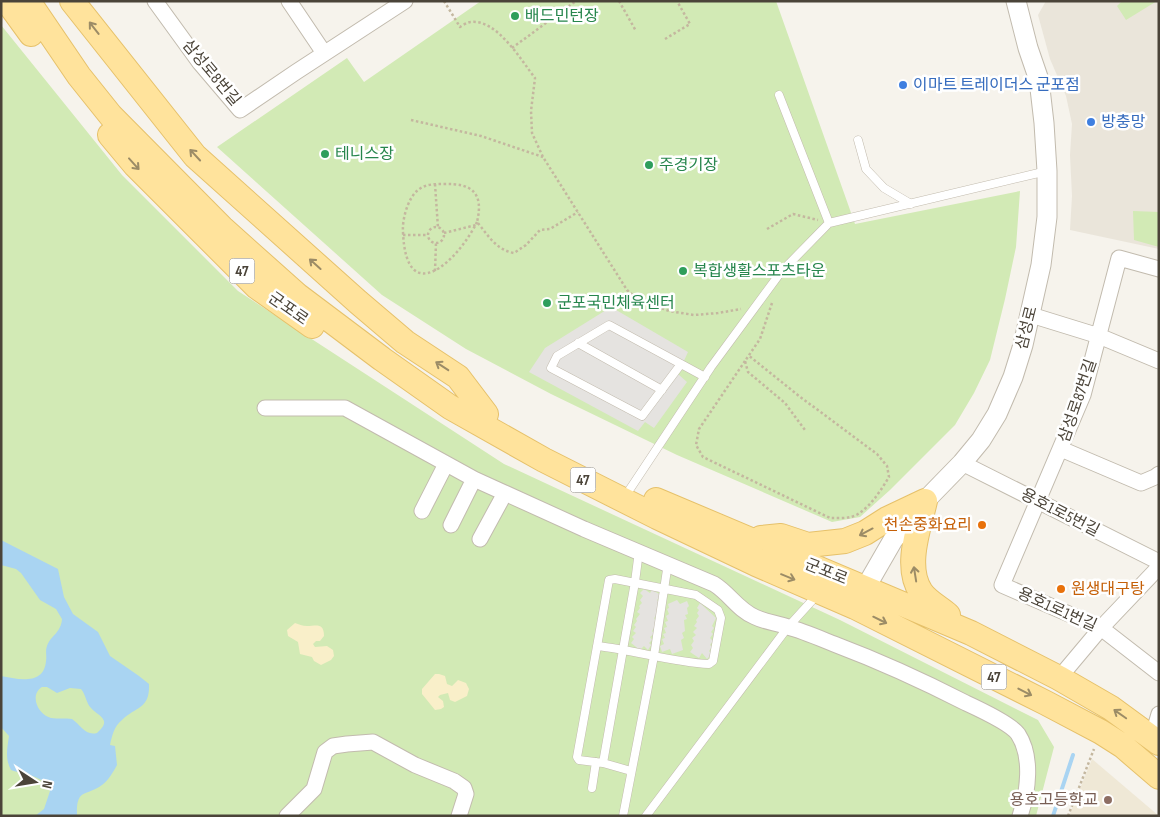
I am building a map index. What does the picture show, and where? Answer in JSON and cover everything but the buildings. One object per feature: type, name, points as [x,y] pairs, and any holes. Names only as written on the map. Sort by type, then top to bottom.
[{"type":"main road","name":"군포로","points":[[7,1],[69,88],[135,165],[257,287],[376,371],[440,410],[513,452],[544,460]]},
{"type":"main road","name":"군포로","points":[[28,1],[79,76],[111,116],[148,154],[222,228],[298,295],[382,359],[450,407],[544,460],[756,564],[799,582],[826,583]]},
{"type":"main road","name":"군포로","points":[[44,1],[123,106],[185,173],[312,293],[388,351],[486,414],[562,455],[630,489],[740,536],[826,583],[860,597],[971,633],[1059,678],[1110,708],[1155,740]]},
{"type":"main road","name":"군포로","points":[[72,1],[195,156],[405,342],[458,377],[486,414]]},
{"type":"main road","points":[[658,517],[672,515],[725,537],[781,536],[808,545],[845,542],[925,501]]},
{"type":"main road","points":[[925,501],[914,555],[917,584],[922,594],[971,633]]},
{"type":"main road","name":"군포로","points":[[860,597],[1101,732],[1122,746],[1159,777]]},
{"type":"street","name":"삼성로8번길","points":[[155,1],[200,63],[240,110],[324,53]]},
{"type":"street","points":[[289,1],[324,53],[405,1]]},
{"type":"street","name":"삼성로","points":[[860,597],[893,540],[925,501],[962,463],[981,440],[997,414],[1013,377],[1031,315],[1041,265],[1047,217],[1044,123],[1039,80],[1028,48],[1016,1]]},
{"type":"street","name":"삼성로87번길","points":[[1159,269],[1119,258],[1083,395],[1061,449],[1141,484],[1159,474]]},
{"type":"street","name":"삼성로87번길","points":[[1031,315],[1099,336],[1159,362]]},
{"type":"street","points":[[265,408],[345,408],[474,479],[584,529],[668,563],[720,588],[744,612],[841,646],[987,712],[1017,733],[1023,744],[1027,778],[1025,799],[1020,816]]},
{"type":"street","points":[[1036,502],[1061,449]]},
{"type":"street","name":"용호1로5번길","points":[[962,463],[1036,502],[1159,562]]},
{"type":"street","points":[[422,511],[446,464]]},
{"type":"street","points":[[451,525],[474,479]]},
{"type":"street","points":[[480,539],[505,493]]},
{"type":"street","name":"용호1로1번길","points":[[1036,502],[1002,585],[1101,628],[1159,673]]},
{"type":"street","points":[[1059,678],[1101,628],[1159,567]]},
{"type":"street","points":[[1155,740],[1159,714]]},
{"type":"street","points":[[286,816],[314,789],[326,752],[333,746],[362,742],[373,742],[403,760],[464,788],[466,794],[459,816]]},
{"type":"lane","points":[[779,95],[829,223]]},
{"type":"lane","points":[[858,140],[866,170],[884,188],[911,204]]},
{"type":"lane","points":[[630,489],[705,377],[781,272],[829,223],[1046,171]]},
{"type":"lane","points":[[681,364],[642,416],[551,368],[557,356],[608,325],[681,364],[705,377]]},
{"type":"lane","points":[[578,343],[662,390]]},
{"type":"lane","points":[[592,788],[600,763],[624,649],[639,551]]},
{"type":"lane","points":[[623,816],[654,656],[668,563]]},
{"type":"lane","points":[[598,646],[709,664],[713,661],[721,618],[718,610],[696,595],[635,582],[609,580],[576,757],[579,760],[631,771]]},
{"type":"lane","points":[[646,816],[788,627],[826,583]]},
{"type":"path","points":[[444,1],[460,27],[470,22],[488,24],[497,31],[535,78],[531,111],[532,134],[543,158],[627,290],[637,299],[669,311],[694,315],[740,310],[746,304]]},
{"type":"path","points":[[512,48],[576,1]]},
{"type":"path","points":[[619,1],[636,31]]},
{"type":"path","points":[[665,39],[690,24],[677,1]]},
{"type":"path","points":[[411,120],[481,136],[543,158]]},
{"type":"path","points":[[436,184],[438,228],[443,233]]},
{"type":"path","points":[[436,184],[457,184],[473,190],[479,204],[477,223],[460,250],[435,271],[422,274],[412,268],[405,256],[403,235],[406,211],[412,196],[423,187],[436,184]]},
{"type":"path","points":[[477,223],[498,247],[505,252],[514,253],[526,246],[540,230],[550,230],[578,212]]},
{"type":"path","points":[[767,229],[793,214],[829,223]]},
{"type":"path","points":[[443,233],[477,223]]},
{"type":"path","points":[[428,235],[431,229],[438,228]]},
{"type":"path","points":[[436,243],[442,240],[443,233]]},
{"type":"path","points":[[403,235],[428,235]]},
{"type":"path","points":[[428,235],[431,241],[436,243]]},
{"type":"path","points":[[435,271],[436,243]]},
{"type":"path","points":[[748,355],[877,454],[887,466],[889,477],[877,496],[858,514],[846,518],[830,518],[703,458],[696,445],[699,429],[748,355],[760,339],[773,300]]},
{"type":"path","points":[[745,360],[748,372],[784,403],[806,430]]},
{"type":"path","points":[[1068,816],[1101,732]]},
{"type":"shaded area","points":[[1046,1],[1159,1],[1159,249],[1070,230],[1072,124],[1066,96],[1050,59],[1038,15]]},
{"type":"shaded area","points":[[611,307],[688,352],[678,374],[687,382],[654,428],[645,422],[638,431],[529,372],[545,348]]},
{"type":"shaded area","points":[[644,589],[650,593],[652,590],[661,595],[657,600],[660,603],[657,606],[659,609],[656,612],[658,614],[654,618],[656,622],[652,631],[654,634],[650,637],[652,640],[649,643],[651,645],[648,650],[644,646],[640,650],[631,643],[634,639],[632,637],[636,633],[633,631],[636,627],[634,625],[640,614],[637,612],[642,603],[640,600],[643,596],[640,593]]},
{"type":"shaded area","points":[[677,600],[680,604],[687,601],[689,606],[687,608],[688,614],[685,615],[687,619],[684,620],[685,631],[682,633],[684,638],[681,640],[683,650],[672,654],[670,649],[662,652],[660,646],[664,644],[662,639],[665,638],[663,634],[666,633],[664,628],[667,627],[665,622],[668,621],[666,616],[669,614],[668,604]]},
{"type":"shaded area","points":[[700,603],[716,618],[712,626],[714,628],[711,632],[713,634],[710,638],[713,641],[709,651],[711,654],[707,659],[702,653],[699,658],[690,652],[694,641],[692,638],[696,635],[693,632],[697,628],[694,626],[699,616],[697,608]]},
{"type":"shaded area","name":"용호고등학교","points":[[1092,759],[1159,816],[1069,816]]},
{"type":"green space","name":"복합생활스포츠타운","points":[[481,1],[776,1],[855,224],[1020,191],[1016,247],[1005,299],[990,360],[974,393],[955,425],[860,517],[832,522],[677,455],[551,394],[466,349],[382,295],[217,147],[347,58],[364,82]]},
{"type":"green space","points":[[1122,1],[1157,1],[1126,20],[1117,6]]},
{"type":"green space","points":[[1,25],[122,175],[238,291],[504,464],[840,620],[1038,720],[1054,747],[1036,816],[1,816]]},
{"type":"green space","points":[[1133,211],[1159,212],[1159,247],[1134,240]]},
{"type":"sand","points":[[295,623],[305,626],[316,625],[323,629],[324,636],[320,641],[316,641],[313,644],[315,647],[327,646],[333,650],[334,656],[331,660],[321,665],[314,661],[312,657],[300,654],[298,642],[288,636],[287,630]]},
{"type":"sand","points":[[435,674],[445,676],[447,684],[452,686],[458,680],[466,683],[469,689],[467,696],[455,702],[450,700],[448,693],[440,695],[438,697],[443,701],[444,707],[435,710],[422,694],[422,689]]},
{"type":"water","points":[[1,540],[58,569],[64,597],[73,614],[98,632],[110,656],[149,684],[149,692],[145,703],[119,722],[114,731],[110,745],[115,746],[117,765],[111,776],[96,789],[80,797],[77,816],[35,816],[44,809],[50,791],[39,779],[11,770],[8,762],[9,736],[1,727],[1,676],[29,679],[35,678],[40,674],[44,669],[47,646],[60,628],[62,619],[56,609],[40,600],[21,573],[16,569],[1,565]],"holes":[[[42,687],[47,687],[57,693],[70,688],[81,689],[89,706],[103,718],[104,724],[102,728],[93,734],[83,729],[72,719],[46,716],[39,709],[36,695]]]},
{"type":"waterway","points":[[1053,816],[1073,755]]},
{"type":"place","name":"배드민턴장","points":[[515,16]]},
{"type":"place","name":"이마트 트레이더스 군포점","points":[[903,85]]},
{"type":"place","name":"방충망","points":[[1091,122]]},
{"type":"place","name":"테니스장","points":[[325,154]]},
{"type":"place","name":"주경기장","points":[[649,165]]},
{"type":"place","name":"복합생활스포츠타운","points":[[683,271]]},
{"type":"place","name":"군포국민체육센터","points":[[547,303]]},
{"type":"place","name":"천손중화요리","points":[[982,525]]},
{"type":"place","name":"원생대구탕","points":[[1061,589]]},
{"type":"place","name":"용호고등학교","points":[[1108,800]]}]
